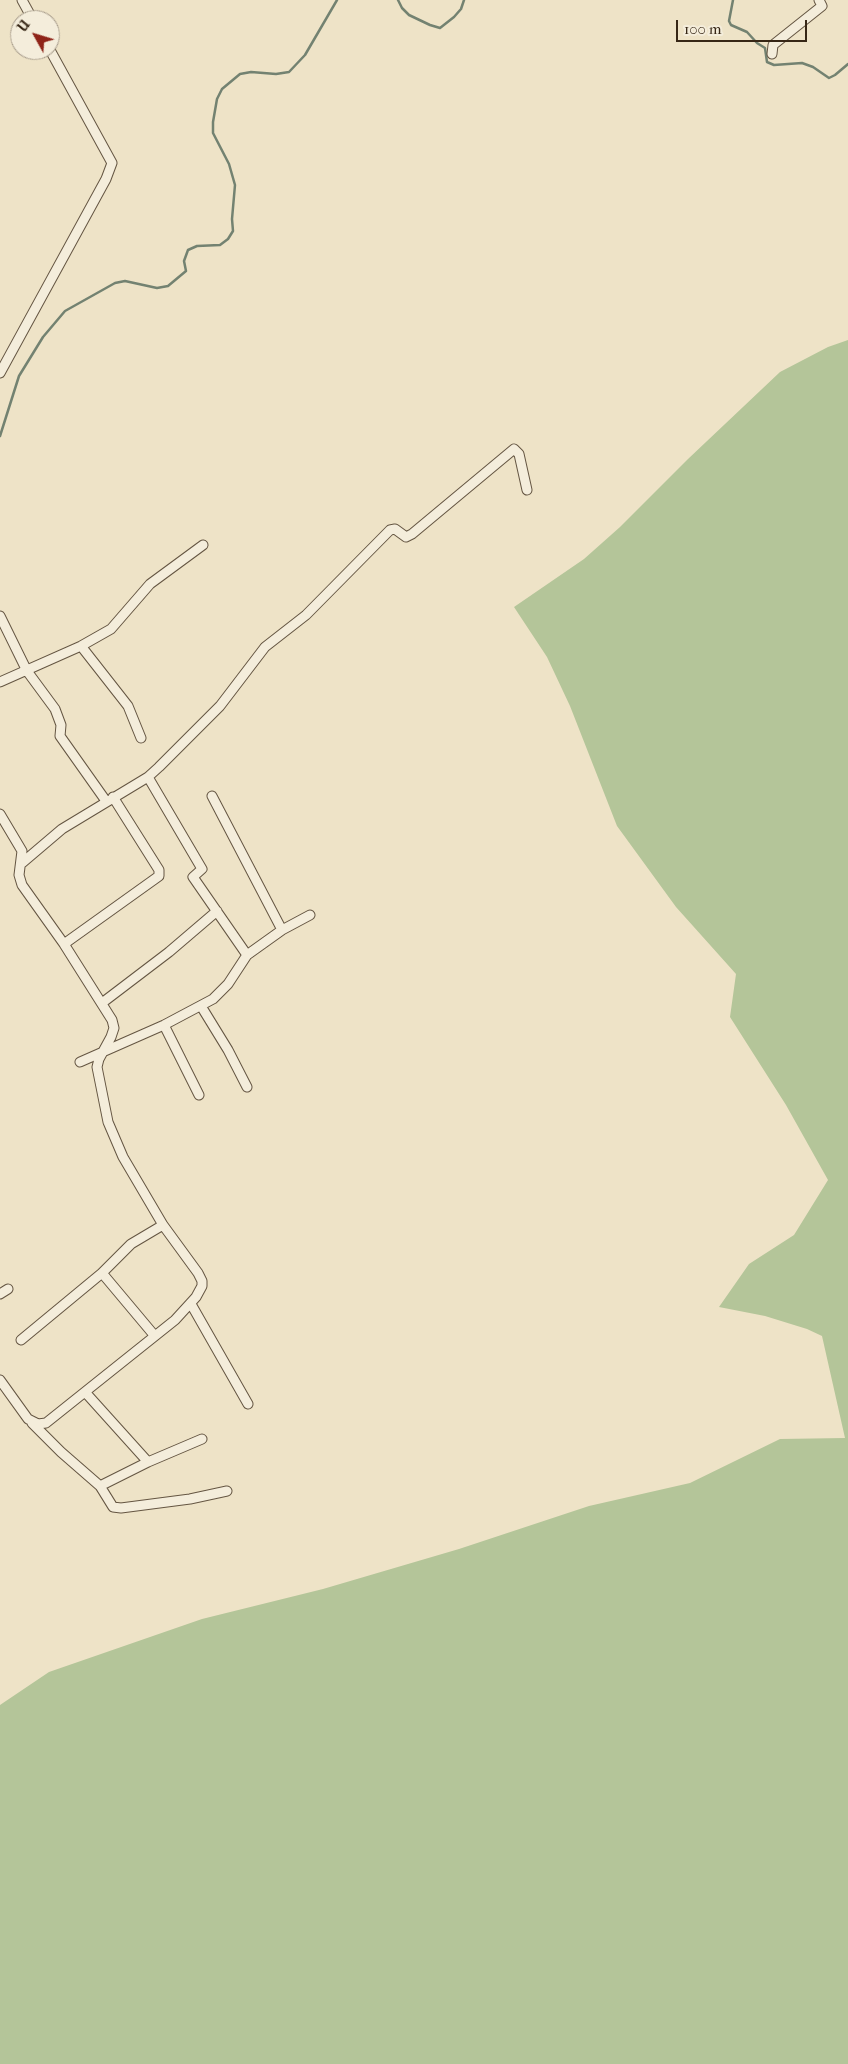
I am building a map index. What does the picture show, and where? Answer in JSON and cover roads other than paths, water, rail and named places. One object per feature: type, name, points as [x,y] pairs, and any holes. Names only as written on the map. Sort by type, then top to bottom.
[{"type":"street","points":[[772,54],[772,45],[822,6],[819,0]]},
{"type":"street","points":[[0,373],[106,179],[112,163],[55,60]]},
{"type":"street","points":[[22,863],[62,829],[148,777],[220,706],[265,647],[306,615],[390,530],[395,529],[406,537],[412,534],[514,449],[519,454],[527,490]]},
{"type":"street","points":[[0,682],[81,646],[111,629],[150,584],[203,544]]},
{"type":"street","points":[[0,616],[27,671],[55,709],[61,725],[60,736],[110,799],[159,870],[157,882],[64,944]]},
{"type":"street","points":[[81,646],[128,706],[142,738]]},
{"type":"street","points":[[148,777],[202,869],[194,877],[247,955]]},
{"type":"street","points":[[212,796],[282,930]]},
{"type":"street","points":[[0,814],[22,851],[19,875],[22,885],[64,944],[112,1020],[114,1028],[99,1059],[98,1067],[108,1122],[123,1157],[163,1224],[202,1281],[200,1291],[191,1304],[175,1320],[46,1423],[38,1424],[28,1419]]},
{"type":"street","points":[[102,1003],[169,952],[217,911]]},
{"type":"street","points":[[80,1062],[202,1006],[222,991],[247,955],[282,930],[310,915]]},
{"type":"street","points":[[202,1006],[247,1087]]},
{"type":"street","points":[[164,1025],[199,1095]]},
{"type":"street","points":[[21,1340],[102,1273],[132,1244],[163,1224]]},
{"type":"street","points":[[102,1273],[154,1335]]},
{"type":"street","points":[[191,1304],[248,1404]]},
{"type":"street","points":[[0,1380],[28,1419],[60,1452],[100,1486],[113,1507],[121,1508],[190,1499],[227,1491]]},
{"type":"street","points":[[85,1392],[148,1462]]},
{"type":"street","points":[[100,1486],[148,1462],[202,1439]]},
{"type":"waterway","points":[[0,436],[19,376],[43,337],[65,311],[115,283],[125,281],[157,288],[168,286],[186,271],[184,261],[188,250],[197,246],[220,245],[228,239],[233,231],[232,219],[235,185],[229,164],[213,133],[217,99],[222,89],[240,74],[251,72],[276,74],[289,72],[305,55],[337,0]]},
{"type":"waterway","points":[[398,0],[402,8],[409,15],[440,28],[461,9],[464,0]]},
{"type":"waterway","points":[[733,0],[729,21],[731,25],[747,32],[757,43],[765,48],[767,62],[774,65],[802,63],[813,67],[829,78],[848,64]]}]
